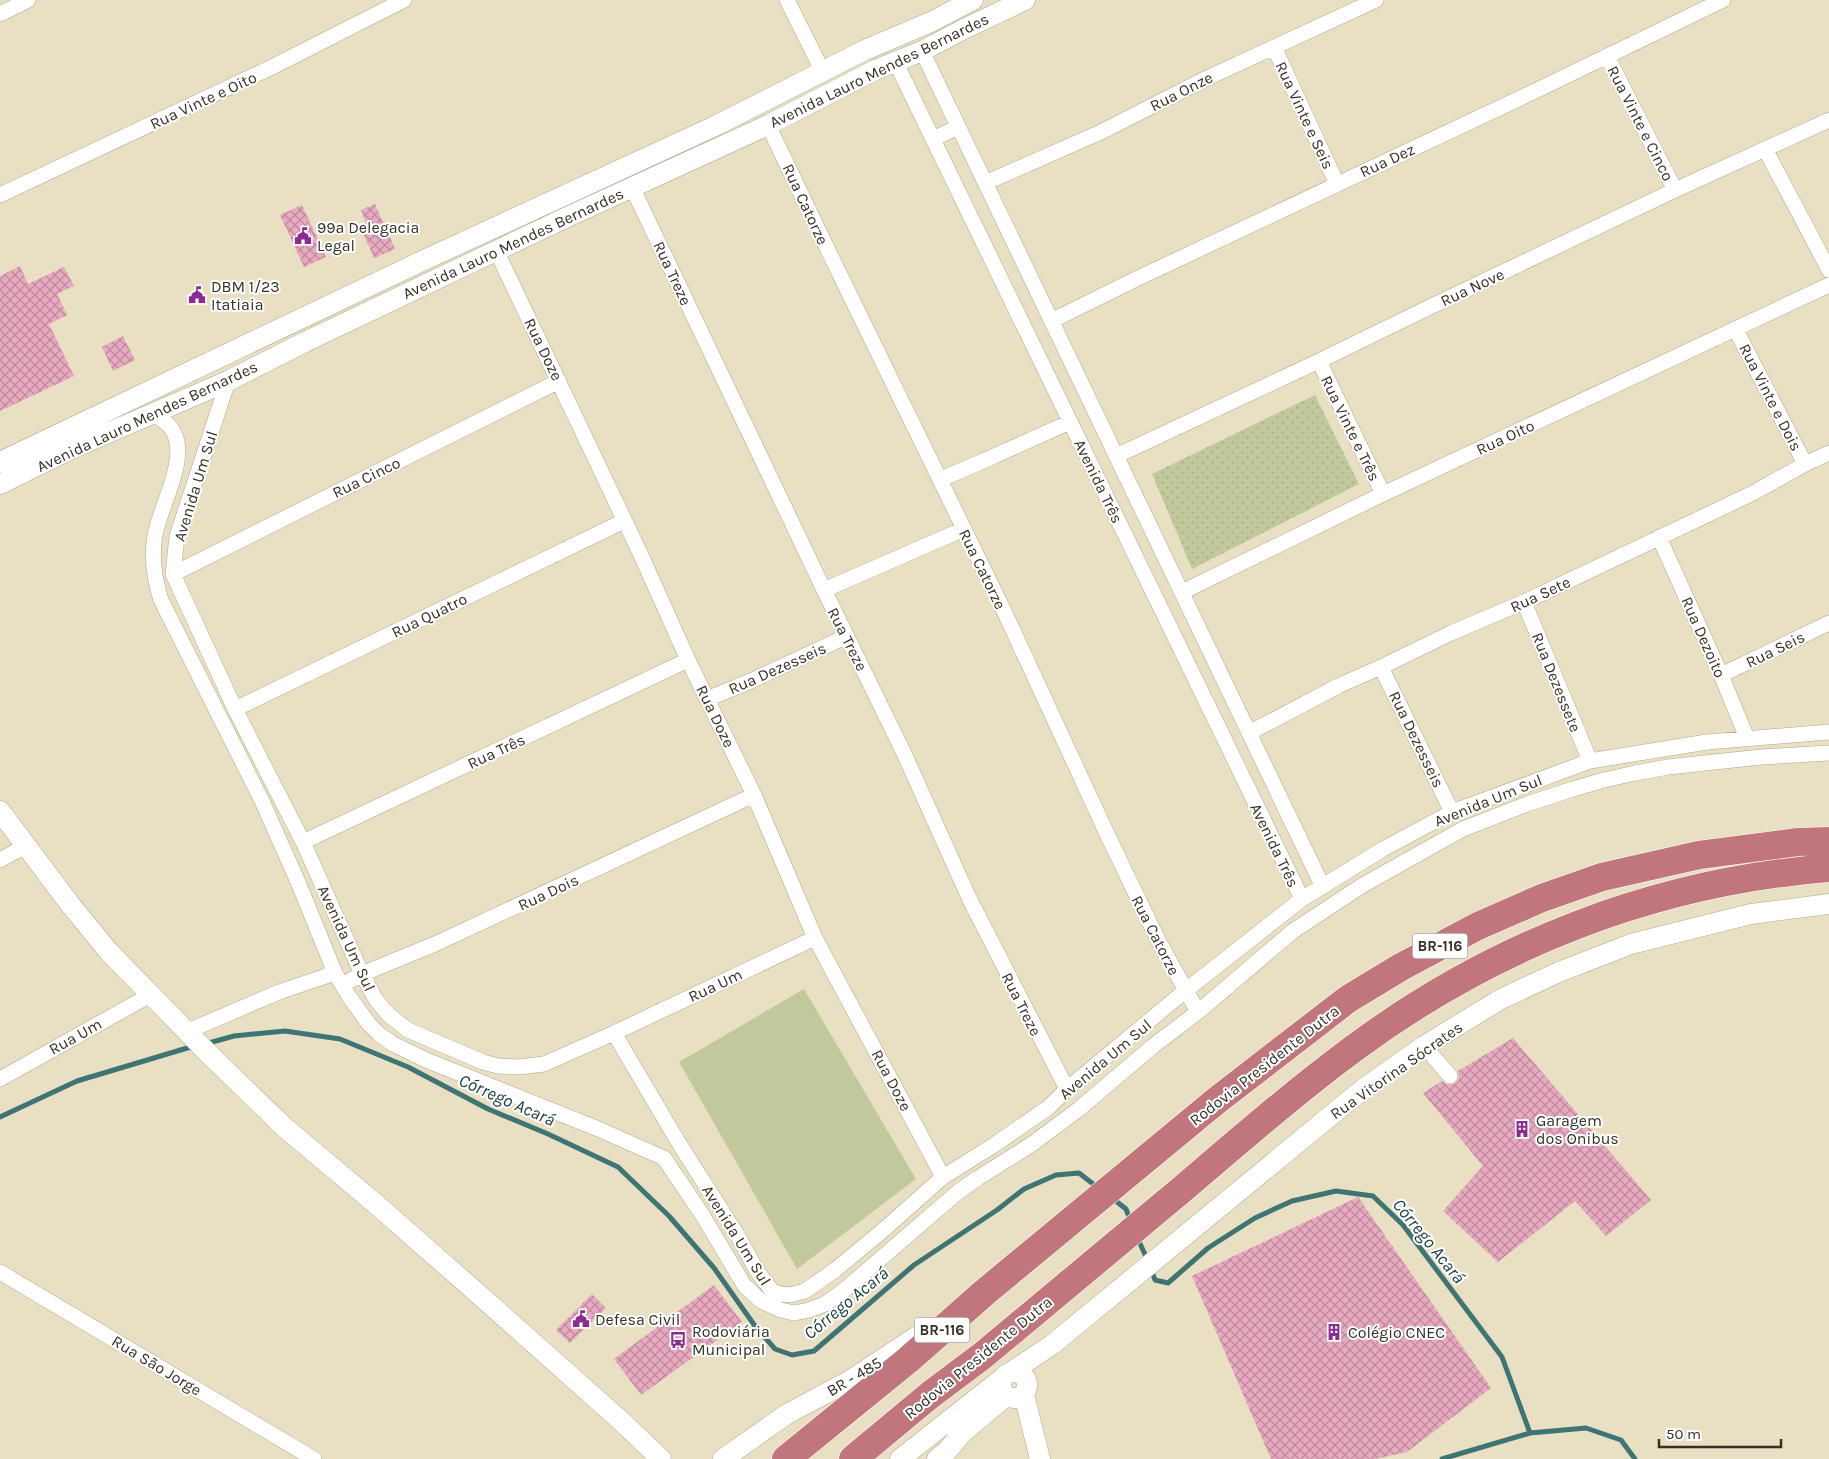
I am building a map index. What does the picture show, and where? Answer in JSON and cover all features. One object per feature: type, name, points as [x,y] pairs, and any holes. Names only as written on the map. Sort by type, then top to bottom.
[{"type":"highway","name":"Rodovia Presidente Dutra","points":[[786,1459],[908,1360],[985,1292],[1216,1101],[1348,999],[1401,967],[1478,926],[1542,898],[1602,877],[1699,855],[1798,842],[1829,841]]},
{"type":"highway","name":"Rodovia Presidente Dutra","points":[[854,1459],[930,1395],[982,1356],[1287,1100],[1353,1049],[1430,998],[1501,957],[1569,927],[1645,901],[1759,877],[1829,868]]},
{"type":"street","points":[[0,14],[28,0]]},
{"type":"street","name":"Rua Vinte e Oito","points":[[0,195],[270,68],[404,0]]},
{"type":"street","points":[[787,0],[823,72]]},
{"type":"street","name":"Avenida Lauro Mendes Bernardes","points":[[0,484],[114,430],[228,381],[496,250],[768,125],[875,70],[922,51],[1025,0]]},
{"type":"street","name":"Rua Onze","points":[[985,183],[1101,132],[1274,46],[1376,0]]},
{"type":"street","name":"Rua Dez","points":[[1051,321],[1723,0]]},
{"type":"street","name":"Avenida Lauro Mendes Bernardes","points":[[0,462],[555,198],[681,141],[865,50],[933,21],[966,2]]},
{"type":"street","points":[[912,30],[922,51]]},
{"type":"street","name":"Rua Vinte e Seis","points":[[1274,46],[1336,184]]},
{"type":"street","points":[[865,50],[875,70]]},
{"type":"street","name":"Avenida Três","points":[[922,51],[1322,885]]},
{"type":"street","name":"Rua Vinte e Cinco","points":[[1606,56],[1676,190]]},
{"type":"street","name":"Avenida Três","points":[[896,62],[1302,899]]},
{"type":"street","name":"Rua Nove","points":[[1116,456],[1319,362],[1676,190],[1829,120]]},
{"type":"street","name":"Rua Catorze","points":[[768,125],[941,479],[1108,836],[1185,991],[1198,1012]]},
{"type":"street","points":[[933,139],[958,127]]},
{"type":"street","points":[[681,141],[691,160]]},
{"type":"street","points":[[1765,150],[1829,270]]},
{"type":"street","name":"Rua Treze","points":[[632,186],[824,590],[902,749],[970,900],[1067,1089]]},
{"type":"street","points":[[555,198],[565,218]]},
{"type":"street","points":[[989,255],[1013,242]]},
{"type":"street","name":"Rua Doze","points":[[496,250],[560,381],[688,660],[754,795],[815,938],[943,1177]]},
{"type":"street","name":"Rua Oito","points":[[1182,592],[1383,494],[1829,285]]},
{"type":"street","points":[[296,321],[305,342]]},
{"type":"street","name":"Rua Vinte e Dois","points":[[1736,330],[1805,464]]},
{"type":"street","points":[[216,360],[228,381]]},
{"type":"street","name":"Rua Vinte e Três","points":[[1319,362],[1383,494]]},
{"type":"street","points":[[1050,380],[1074,368]]},
{"type":"street","name":"Avenida Um Sul","points":[[228,381],[178,536],[173,574],[235,709],[303,842],[362,974],[376,1000],[389,1016],[408,1030],[498,1066],[520,1067],[544,1064],[614,1033],[680,1146],[761,1276],[772,1291],[780,1294],[790,1295],[804,1291],[834,1270],[881,1232],[943,1177],[1049,1107],[1067,1089],[1185,991],[1302,899],[1383,849],[1452,812],[1590,761],[1707,742],[1829,732]]},
{"type":"street","name":"Rua Cinco","points":[[173,574],[560,381]]},
{"type":"street","points":[[105,411],[114,430]]},
{"type":"street","name":"Avenida Um Sul","points":[[151,414],[170,425],[176,434],[178,443],[173,475],[156,532],[153,560],[156,585],[161,600],[233,741],[298,882],[317,933],[338,979],[359,1013],[380,1035],[426,1060],[596,1128],[664,1158],[751,1293],[760,1301],[781,1310],[794,1312],[809,1310],[825,1304],[842,1292],[958,1192],[1032,1144],[1079,1109],[1153,1046],[1198,1012],[1293,931],[1330,906],[1463,829],[1527,804],[1604,780],[1668,767],[1761,757],[1829,753]]},
{"type":"street","points":[[941,479],[1070,422]]},
{"type":"street","name":"Rua Sete","points":[[1249,733],[1338,686],[1451,633],[1524,602],[1753,493],[1829,453]]},
{"type":"street","name":"Rua Quatro","points":[[235,709],[624,521]]},
{"type":"street","points":[[824,590],[964,529]]},
{"type":"street","points":[[156,532],[178,536]]},
{"type":"street","name":"Rua Dezoito","points":[[1659,537],[1747,738]]},
{"type":"street","points":[[1134,555],[1156,540]]},
{"type":"street","name":"Rua Dezessete","points":[[1524,602],[1590,761]]},
{"type":"street","name":"Rua Seis","points":[[1721,675],[1829,623]]},
{"type":"street","name":"Rua Dezesseis","points":[[707,699],[753,680],[847,636]]},
{"type":"street","points":[[190,658],[207,648]]},
{"type":"street","points":[[1187,663],[1210,652]]},
{"type":"street","name":"Rua Três","points":[[303,842],[688,660]]},
{"type":"street","name":"Rua Dezesseis","points":[[1381,667],[1452,812]]},
{"type":"street","points":[[233,741],[248,735]]},
{"type":"street","points":[[1668,748],[1668,767]]},
{"type":"street","points":[[1521,786],[1527,804]]},
{"type":"street","points":[[1254,802],[1275,788]]},
{"type":"street","name":"Rua Dois","points":[[198,1043],[279,992],[362,974],[435,944],[754,795]]},
{"type":"street","points":[[0,811],[69,903],[109,952],[198,1043],[283,1126],[446,1266],[620,1420],[661,1459]]},
{"type":"street","points":[[0,860],[25,846]]},
{"type":"street","points":[[1383,849],[1390,870]]},
{"type":"street","name":"Rua Vitorina Sócrates","points":[[1017,1390],[1053,1344],[1363,1089],[1424,1046],[1501,1000],[1559,972],[1631,944],[1751,914],[1829,904]]},
{"type":"street","points":[[317,933],[340,923]]},
{"type":"street","name":"Rua Um","points":[[614,1033],[815,938]]},
{"type":"street","points":[[1242,947],[1252,964]]},
{"type":"street","name":"Rua Um","points":[[0,1079],[152,994]]},
{"type":"street","points":[[1140,1030],[1153,1046]]},
{"type":"street","points":[[426,1060],[435,1041]]},
{"type":"street","points":[[1424,1046],[1450,1076]]},
{"type":"street","points":[[664,1158],[680,1146]]},
{"type":"street","name":"Rua São Jorge","points":[[0,1272],[314,1459]]},
{"type":"street","name":"BR - 485","points":[[723,1459],[787,1414],[849,1381],[985,1292]]},
{"type":"street","points":[[900,1459],[1017,1390]]},
{"type":"street","points":[[937,1459],[947,1451],[962,1433],[1017,1390]]},
{"type":"street","points":[[1017,1390],[1040,1459]]},
{"type":"green space","points":[[1315,395],[1359,484],[1192,569],[1152,474]]},
{"type":"green space","points":[[804,989],[916,1179],[797,1269],[679,1062]]},
{"type":"building","points":[[375,204],[395,249],[374,258],[360,226],[366,223],[361,210]]},
{"type":"building","name":"99ª Delegacia Legal","points":[[302,205],[326,257],[304,267],[280,215]]},
{"type":"building","points":[[20,266],[28,284],[64,267],[74,286],[57,294],[67,315],[49,324],[74,376],[0,411],[0,276]]},
{"type":"building","points":[[123,336],[135,360],[113,371],[102,347]]},
{"type":"building","name":"Garagem dos Onibus","points":[[1513,1038],[1651,1200],[1606,1236],[1575,1201],[1498,1262],[1443,1211],[1483,1166],[1423,1093],[1442,1081],[1447,1085],[1456,1083],[1459,1079],[1458,1071]]},
{"type":"building","name":"Colégio CNEC","points":[[1358,1197],[1491,1388],[1407,1452],[1375,1459],[1271,1459],[1192,1276]]},
{"type":"building","name":"Rodoviária Municipal","points":[[714,1285],[742,1322],[641,1395],[614,1359]]},
{"type":"building","name":"Defesa Civil","points":[[592,1294],[606,1308],[570,1343],[556,1330]]},
{"type":"waterway","name":"Córrego Acará","points":[[205,1044],[234,1036],[285,1031],[340,1039],[408,1067],[488,1109],[548,1134],[618,1167],[669,1216],[714,1268],[755,1326],[775,1349],[792,1355],[814,1351],[914,1265],[997,1210],[1024,1189],[1056,1175],[1079,1173],[1097,1187]]},
{"type":"waterway","name":"Córrego Acará","points":[[0,1117],[77,1081],[194,1046]]},
{"type":"waterway","name":"Córrego Acará","points":[[1151,1269],[1155,1280],[1168,1283],[1208,1248],[1255,1218],[1292,1201],[1336,1191],[1373,1196],[1403,1225],[1502,1357],[1530,1433]]},
{"type":"waterway","name":"Córrego Acará","points":[[1112,1198],[1126,1209],[1131,1222]]},
{"type":"waterway","name":"Córrego Acará","points":[[1137,1237],[1148,1261]]},
{"type":"waterway","points":[[1442,1459],[1530,1433],[1586,1428],[1621,1440],[1635,1459]]},
{"type":"place","name":"99ª Delegacia Legal","points":[[303,236]]},
{"type":"place","name":"DBM 1/23 Itatiaia","points":[[197,295]]},
{"type":"place","name":"Garagem dos Onibus","points":[[1522,1129]]},
{"type":"place","name":"Defesa Civil","points":[[581,1319]]},
{"type":"place","name":"Colégio CNEC","points":[[1334,1332]]},
{"type":"place","name":"Rodoviária Municipal","points":[[678,1340]]}]
